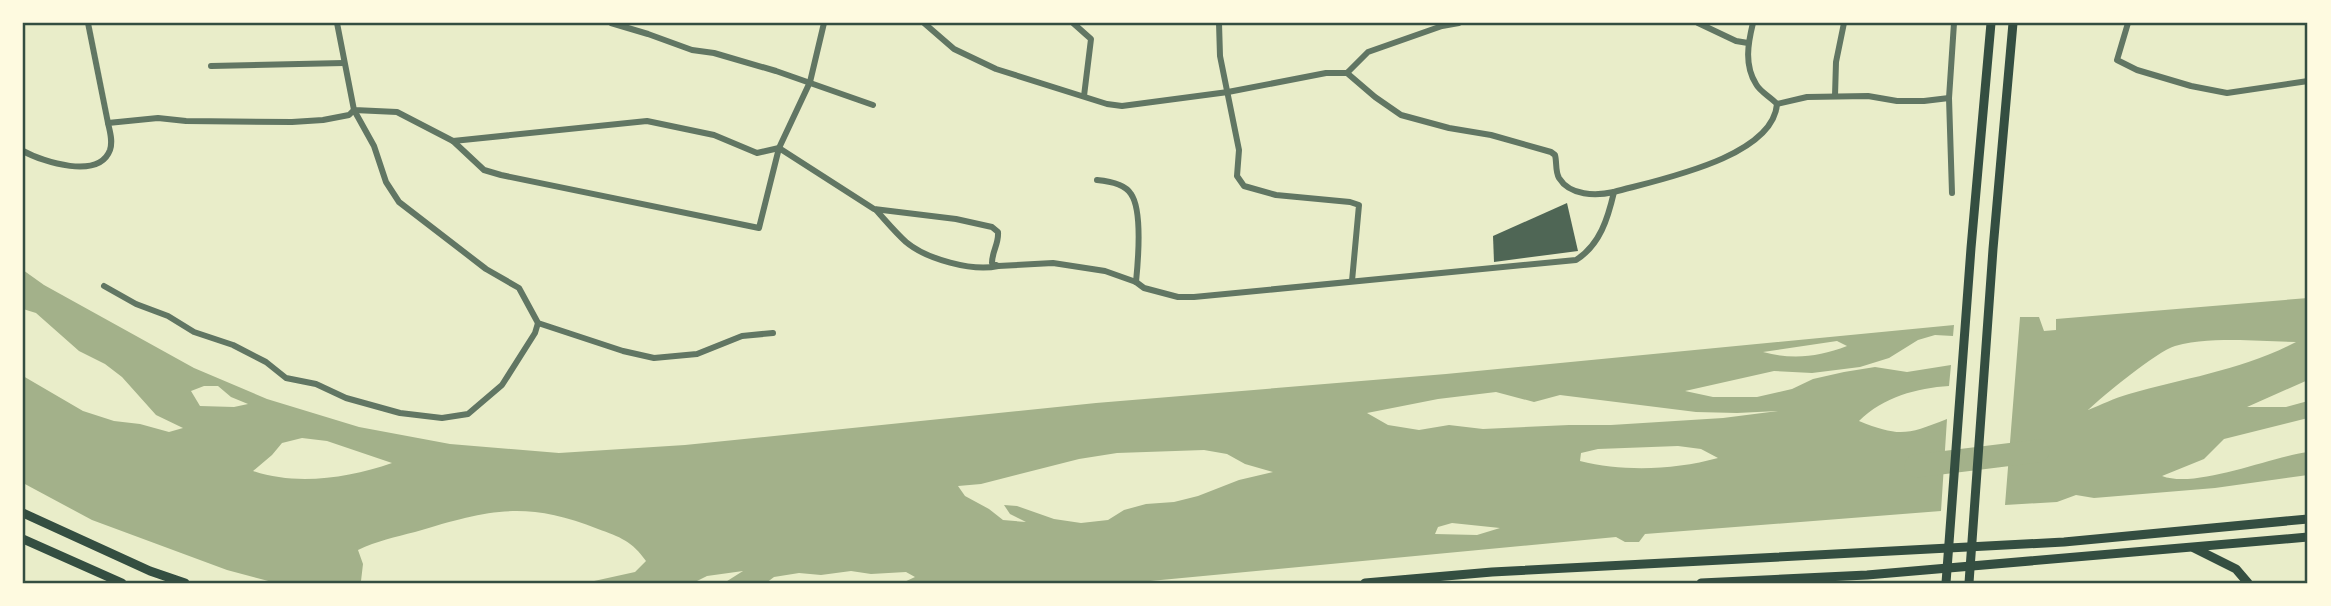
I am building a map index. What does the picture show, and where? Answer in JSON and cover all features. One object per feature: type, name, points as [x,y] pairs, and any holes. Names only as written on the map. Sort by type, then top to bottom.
[{"type":"main road","points":[[1946,583],[1991,23]]},
{"type":"main road","points":[[1969,583],[1993,249],[2013,23]]},
{"type":"main road","points":[[23,513],[150,571],[185,583]]},
{"type":"main road","points":[[1365,583],[1492,572],[2064,542],[2308,519]]},
{"type":"main road","points":[[1701,583],[1833,577],[2308,537]]},
{"type":"main road","points":[[23,539],[122,583]]},
{"type":"main road","points":[[2193,547],[2236,569],[2248,583]]},
{"type":"main road","points":[[1824,583],[1833,577]]},
{"type":"street","points":[[23,151],[36,159],[72,167],[97,164],[110,153],[112,140],[88,23]]},
{"type":"street","points":[[337,23],[354,110],[374,146],[386,182],[399,202],[486,269],[519,288],[538,323],[623,352],[654,358],[697,354],[742,336],[773,333]]},
{"type":"street","points":[[611,23],[692,50],[714,53],[810,82],[873,106]]},
{"type":"street","points":[[108,122],[158,118],[186,121],[292,122],[349,115],[354,110],[397,112],[453,141],[484,170],[759,228],[779,148],[810,82],[824,23]]},
{"type":"street","points":[[924,23],[954,49],[996,69],[1122,106],[1228,92],[1326,73],[1347,73],[1401,115],[1491,135],[1551,152],[1555,155],[1560,181],[1579,192],[1600,195],[1690,170],[1740,150],[1774,120],[1777,104]]},
{"type":"street","points":[[1073,23],[1091,40],[1084,96]]},
{"type":"street","points":[[1219,23],[1220,56],[1239,150],[1237,176],[1244,186],[1276,195],[1359,205],[1352,281]]},
{"type":"street","points":[[1347,73],[1368,52],[1442,26],[1459,23]]},
{"type":"street","points":[[1698,23],[1736,41],[1748,43]]},
{"type":"street","points":[[1753,23],[1748,43],[1749,69],[1757,87],[1777,104]]},
{"type":"street","points":[[1835,96],[1836,62],[1844,23]]},
{"type":"street","points":[[1952,193],[1950,98],[1954,23]]},
{"type":"street","points":[[2128,23],[2117,60],[2137,70],[2191,86],[2227,93],[2308,81]]},
{"type":"street","points":[[211,66],[344,63]]},
{"type":"street","points":[[1777,104],[1807,97],[1835,96],[1868,96],[1924,102],[1950,98]]},
{"type":"street","points":[[453,141],[647,121],[714,135],[757,153],[779,148],[874,209],[908,244],[955,264],[985,269],[1053,263],[1105,271],[1156,292],[1194,297],[1577,260],[1587,254],[1607,219],[1614,192]]},
{"type":"street","points":[[1097,180],[1114,183],[1130,192],[1136,204],[1139,245],[1136,282]]},
{"type":"street","points":[[874,209],[956,219],[992,227],[998,232],[999,241],[992,255],[992,263],[998,266]]},
{"type":"street","points":[[104,286],[136,304],[168,316],[194,332],[233,345],[255,356],[286,378],[316,384],[346,398],[400,413],[442,418],[468,414],[502,385],[530,342],[538,323]]},
{"type":"shaded area","points":[[23,270],[44,285],[194,368],[267,399],[359,427],[450,444],[559,453],[685,445],[1096,403],[1446,374],[1954,325],[1953,336],[1935,335],[1918,340],[1889,358],[1860,367],[1812,373],[1774,371],[1685,391],[1713,397],[1757,397],[1844,372],[1875,367],[1907,372],[1951,365],[1949,386],[1901,395],[1879,406],[1859,421],[1884,430],[1903,432],[1947,419],[1941,511],[1645,534],[1639,542],[1625,542],[1616,537],[1129,583],[902,583],[915,577],[906,572],[871,574],[851,571],[821,575],[799,573],[774,577],[766,583],[724,583],[743,571],[707,576],[693,583],[585,583],[635,572],[646,561],[625,540],[598,529],[549,514],[506,511],[464,518],[358,550],[363,564],[361,581],[372,583],[276,583],[227,570],[92,520],[23,483],[23,376],[83,411],[114,421],[140,424],[169,432],[183,428],[156,415],[122,377],[105,364],[79,351],[36,313],[23,309]],"holes":[[[1837,341],[1847,346],[1805,356],[1763,352]],[[204,386],[218,386],[231,397],[248,404],[234,407],[200,406],[191,391]],[[1496,392],[1534,402],[1560,395],[1696,412],[1778,411],[1723,418],[1611,425],[1483,429],[1449,425],[1419,430],[1388,425],[1367,413],[1438,399]],[[302,438],[327,441],[392,463],[358,473],[323,478],[287,478],[253,471],[282,443]],[[1678,446],[1701,449],[1718,458],[1667,467],[1631,468],[1580,461],[1581,453],[1598,449]],[[1204,450],[1227,454],[1245,464],[1273,472],[1239,480],[1198,496],[1124,510],[1108,520],[1081,523],[1054,519],[1017,506],[1004,505],[1010,514],[1026,522],[1003,520],[965,496],[958,486],[981,484],[1079,459],[1117,453]],[[1452,523],[1500,528],[1477,535],[1435,534],[1438,527]]]},
{"type":"shaded area","points":[[2308,298],[2308,380],[2247,407],[2286,407],[2308,401],[2308,418],[2224,439],[2204,459],[2162,476],[2176,479],[2213,475],[2308,452],[2308,475],[2215,488],[2094,498],[2076,495],[2057,502],[2005,505],[2020,317],[2039,317],[2044,331],[2056,330],[2056,319]],"holes":[[[2215,340],[2296,342],[2235,367],[2123,396],[2088,410],[2143,365],[2175,346]]]},
{"type":"building","points":[[1567,203],[1578,251],[1494,262],[1493,236]]},
{"type":"waterway","points":[[1916,466],[2038,451]]}]
